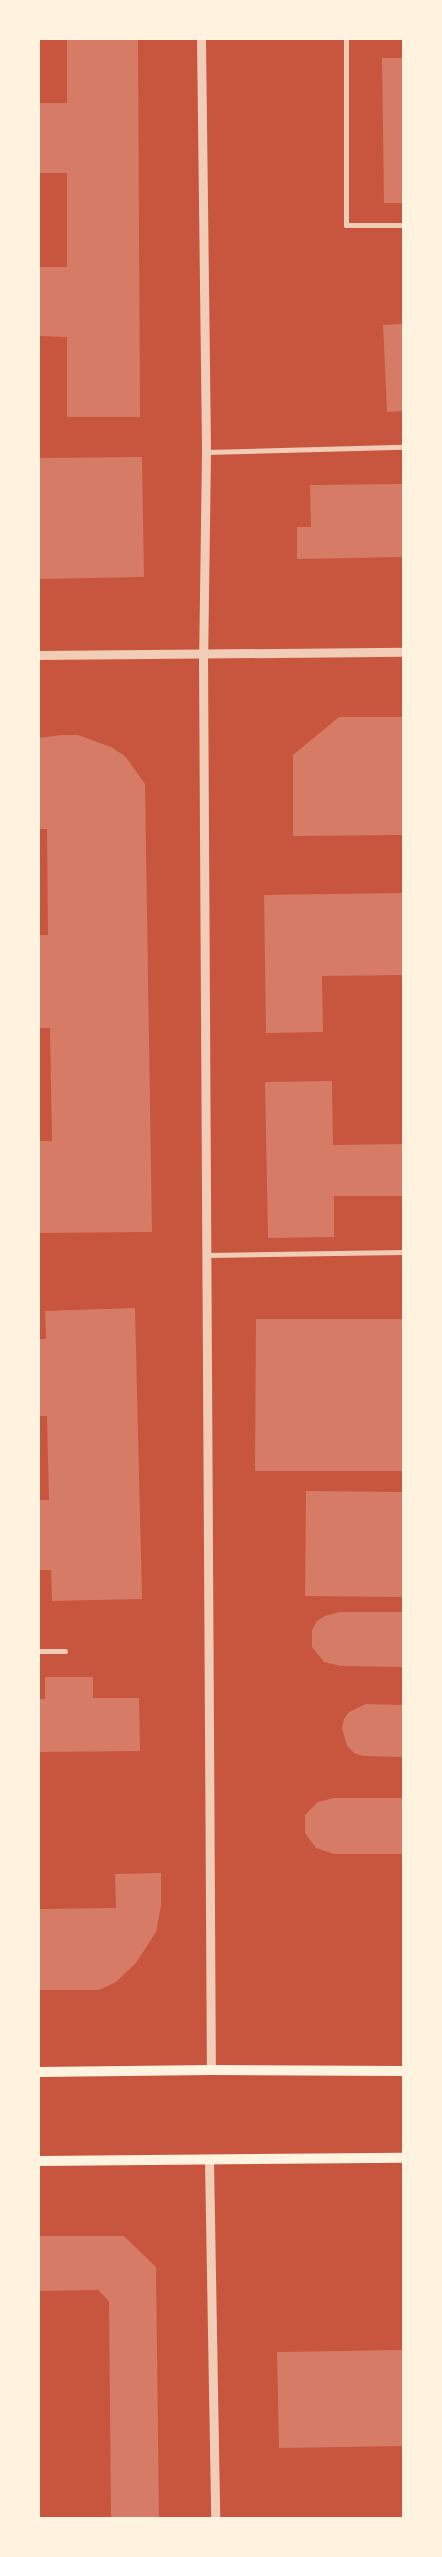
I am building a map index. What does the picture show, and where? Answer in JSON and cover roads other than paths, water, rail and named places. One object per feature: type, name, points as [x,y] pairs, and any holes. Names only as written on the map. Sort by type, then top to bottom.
[{"type":"main road","points":[[39,2072],[211,2070],[403,2071]]},
{"type":"main road","points":[[39,2161],[403,2158]]},
{"type":"street","points":[[201,39],[206,452],[203,654],[208,1255],[211,2070]]},
{"type":"street","points":[[346,39],[346,225],[403,225]]},
{"type":"street","points":[[206,452],[403,447]]},
{"type":"street","points":[[39,655],[403,652]]},
{"type":"street","points":[[208,1255],[403,1252]]},
{"type":"street","points":[[39,1650],[65,1651]]},
{"type":"street","points":[[209,2160],[215,2518]]}]
